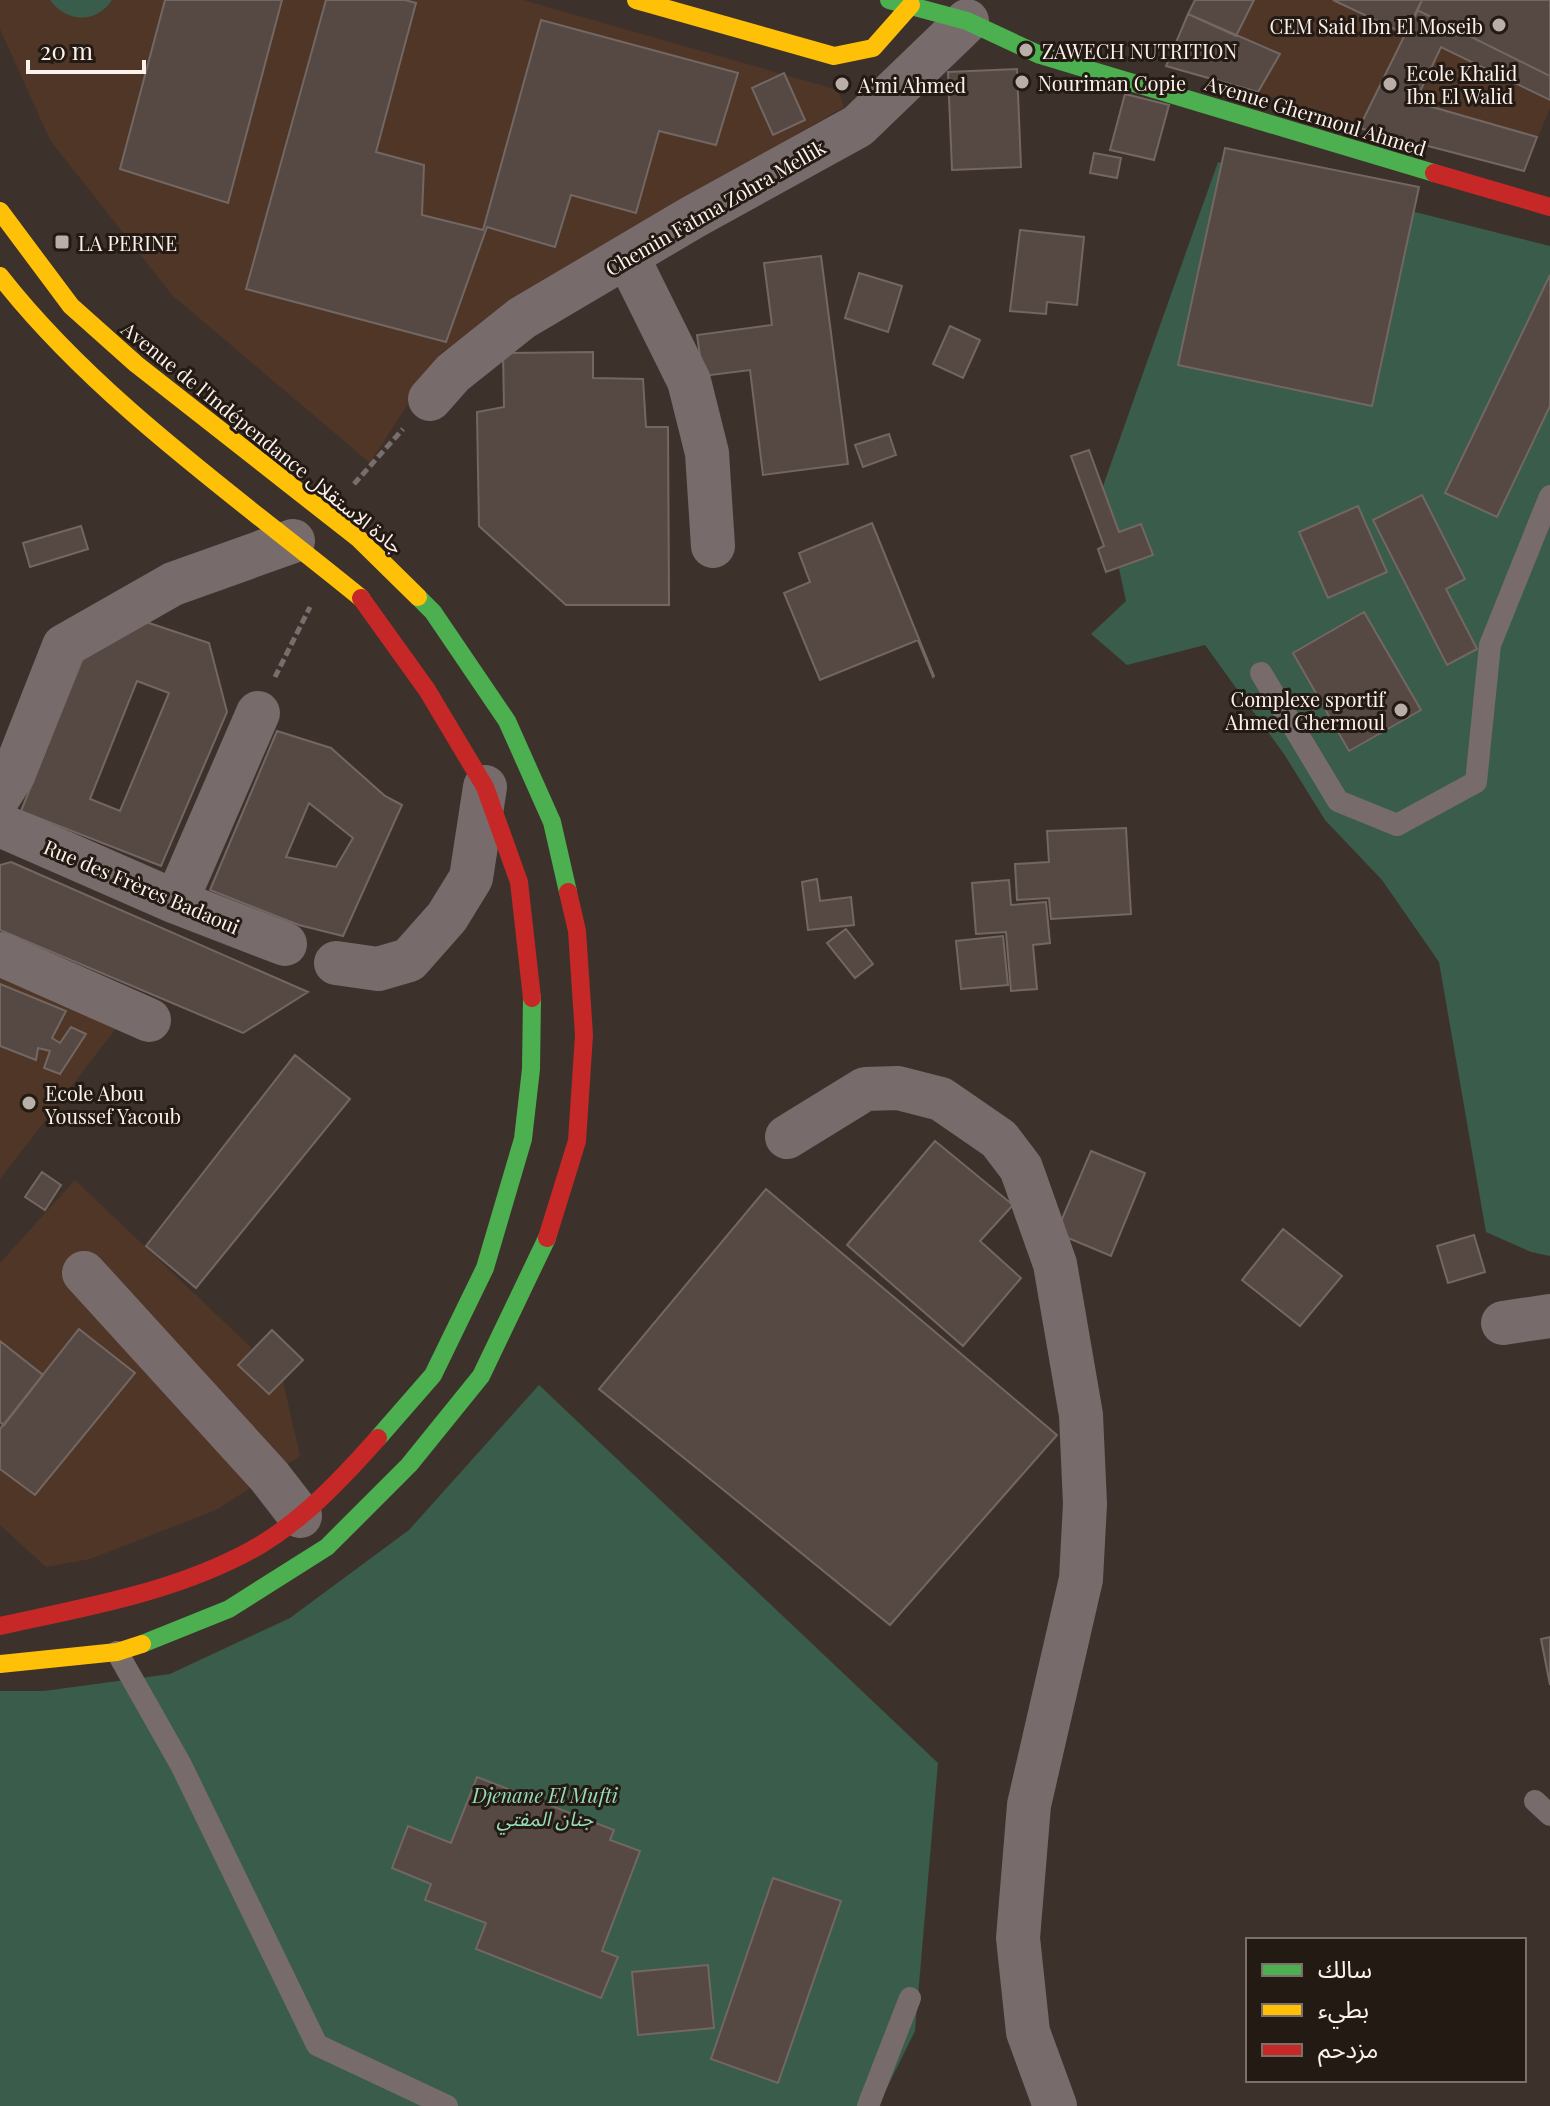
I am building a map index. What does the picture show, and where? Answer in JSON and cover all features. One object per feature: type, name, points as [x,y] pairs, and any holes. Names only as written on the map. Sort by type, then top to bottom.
[{"type":"main road","points":[[636,0],[834,56],[873,48],[911,5]]},
{"type":"main road","name":"Avenue Ghermoul Ahmed","points":[[889,0],[972,16],[1040,55],[1550,207]]},
{"type":"main road","name":"Avenue de l'Indépendance جادة الاستقلال","points":[[0,211],[71,306],[148,374],[359,539],[433,612],[507,721],[552,822],[577,931],[584,1035],[577,1141],[542,1255],[481,1376],[409,1465],[327,1547],[229,1609],[179,1632],[117,1652],[0,1664]]},
{"type":"main road","points":[[0,276],[32,317],[92,378],[363,600],[427,690],[485,787],[519,882],[532,998],[531,1069],[523,1139],[485,1268],[433,1375],[350,1470],[300,1516],[241,1556],[134,1597],[0,1626]]},
{"type":"street","name":"Chemin Fatma Zohra Mellik","points":[[430,399],[453,373],[522,318],[858,126],[972,16]]},
{"type":"street","points":[[627,256],[689,381],[707,453],[713,546]]},
{"type":"street","points":[[0,795],[14,773],[64,646],[173,584],[293,541]]},
{"type":"street","points":[[176,902],[258,713]]},
{"type":"street","points":[[336,963],[378,969],[409,960],[447,917],[471,878],[485,787]]},
{"type":"street","name":"Rue des Frères Badaoui","points":[[0,825],[176,902],[285,944]]},
{"type":"street","points":[[0,954],[149,1020]]},
{"type":"street","points":[[787,1137],[865,1089],[898,1088],[941,1099],[999,1139],[1021,1168],[1055,1264],[1081,1415],[1085,1504],[1081,1579],[1029,1805],[1018,1938],[1028,2032],[1055,2106]]},
{"type":"street","points":[[84,1273],[269,1476],[300,1516]]},
{"type":"street","points":[[1503,1323],[1550,1316]]},
{"type":"lane","points":[[1261,673],[1338,801],[1397,825],[1476,782],[1490,645],[1550,496]]},
{"type":"lane","points":[[117,1652],[181,1765],[317,2045],[447,2106]]},
{"type":"lane","points":[[868,2106],[910,1998]]},
{"type":"path","points":[[326,514],[430,399]]},
{"type":"path","points":[[258,713],[328,570]]},
{"type":"shaded area","points":[[0,0],[523,0],[838,90],[844,107],[534,286],[440,354],[370,463],[172,295],[50,140],[0,29]]},
{"type":"shaded area","name":"Ecole Khalid Ibn El Walid","points":[[1195,0],[1550,0],[1550,108],[1524,171],[1359,128],[1258,92],[1166,66]]},
{"type":"shaded area","name":"Ecole Abou Youssef Yacoub","points":[[0,977],[117,1027],[0,1179]]},
{"type":"shaded area","points":[[75,1180],[282,1377],[300,1456],[216,1510],[90,1559],[46,1567],[0,1525],[0,1263]]},
{"type":"green space","points":[[50,0],[112,0],[98,13],[81,18],[65,13]]},
{"type":"green space","name":"Complexe sportif Ahmed Ghermoul","points":[[1218,162],[1550,246],[1550,1256],[1531,1252],[1486,1232],[1439,962],[1382,880],[1325,820],[1284,754],[1205,645],[1127,665],[1091,634],[1126,601],[1102,489]]},
{"type":"green space","name":"Djenane El Mufti جنان المفتي","points":[[539,1385],[938,1763],[915,2031],[878,2106],[0,2106],[0,1691],[44,1691],[170,1674],[290,1618],[409,1530]]},
{"type":"building","points":[[165,0],[282,0],[228,203],[120,169]]},
{"type":"building","points":[[326,0],[405,0],[416,3],[376,152],[424,165],[422,215],[483,230],[541,20],[738,73],[716,145],[659,131],[636,213],[571,195],[555,247],[487,227],[446,342],[246,289]]},
{"type":"building","points":[[1195,0],[1254,0],[1236,36],[1188,14]]},
{"type":"building","points":[[1333,0],[1422,0],[1407,35]]},
{"type":"building","name":"CEM Said Ibn El Moseib","points":[[1422,0],[1550,0],[1550,76],[1417,10]]},
{"type":"building","points":[[1417,10],[1550,76],[1550,100],[1441,47],[1415,102],[1537,137],[1524,171],[1359,128]]},
{"type":"building","points":[[1188,14],[1280,54],[1258,92],[1166,66]]},
{"type":"building","points":[[1017,69],[1021,167],[952,170],[948,72]]},
{"type":"building","points":[[784,73],[805,120],[773,135],[752,88]]},
{"type":"building","points":[[1125,94],[1169,105],[1154,160],[1110,150]]},
{"type":"building","points":[[1225,148],[1419,187],[1372,406],[1178,365]]},
{"type":"building","points":[[1094,153],[1121,158],[1117,178],[1090,173]]},
{"type":"building","points":[[1020,230],[1084,237],[1077,305],[1047,302],[1046,314],[1010,311]]},
{"type":"building","points":[[821,256],[848,464],[763,475],[750,370],[703,376],[697,335],[772,325],[764,263]]},
{"type":"building","points":[[859,273],[902,286],[888,332],[845,318]]},
{"type":"building","points":[[1550,275],[1550,406],[1497,517],[1445,493]]},
{"type":"building","points":[[950,326],[980,340],[963,378],[933,364]]},
{"type":"building","points":[[593,352],[593,378],[643,379],[646,427],[668,427],[669,605],[566,605],[479,526],[477,412],[504,407],[503,353]]},
{"type":"building","points":[[889,434],[896,455],[863,467],[855,445]]},
{"type":"building","points":[[1089,450],[1119,532],[1141,524],[1153,555],[1106,572],[1098,549],[1104,546],[1071,456]]},
{"type":"building","points":[[1422,495],[1465,579],[1446,589],[1477,649],[1447,665],[1373,520]]},
{"type":"building","points":[[1358,506],[1387,572],[1328,598],[1299,532]]},
{"type":"building","points":[[872,523],[933,677],[918,640],[820,680],[784,593],[810,582],[799,553]]},
{"type":"building","points":[[81,526],[88,549],[30,567],[23,543]]},
{"type":"building","points":[[1364,612],[1421,710],[1349,751],[1293,653]]},
{"type":"building","points":[[146,622],[209,643],[227,712],[161,866],[21,811],[87,648]],"holes":[[[137,681],[169,693],[120,811],[90,799]]]},
{"type":"building","points":[[277,731],[331,748],[385,796],[402,805],[343,936],[299,925],[210,890]],"holes":[[[309,803],[353,838],[336,867],[286,857]]]},
{"type":"building","points":[[1126,828],[1131,914],[1051,919],[1049,898],[1017,900],[1015,864],[1049,862],[1047,831]]},
{"type":"building","points":[[11,862],[308,992],[243,1033],[0,930],[0,865]]},
{"type":"building","points":[[817,879],[820,901],[851,897],[854,925],[808,930],[802,882]]},
{"type":"building","points":[[1009,880],[1011,905],[1046,902],[1050,943],[1033,945],[1037,989],[1011,991],[1006,932],[976,934],[972,883]]},
{"type":"building","points":[[846,929],[873,964],[855,978],[827,943]]},
{"type":"building","points":[[1003,936],[1008,985],[961,989],[956,941]]},
{"type":"building","points":[[0,984],[66,1011],[52,1038],[60,1043],[71,1027],[86,1034],[60,1074],[44,1068],[50,1051],[38,1048],[36,1060],[0,1046]]},
{"type":"building","points":[[295,1055],[350,1099],[196,1288],[146,1246]]},
{"type":"building","points":[[935,1141],[1013,1205],[980,1241],[1021,1278],[963,1346],[847,1245]]},
{"type":"building","points":[[1091,1151],[1145,1173],[1111,1256],[1056,1233]]},
{"type":"building","points":[[42,1172],[61,1185],[45,1210],[25,1197]]},
{"type":"building","points":[[766,1189],[1057,1435],[890,1625],[599,1389]]},
{"type":"building","points":[[1283,1229],[1342,1276],[1300,1326],[1242,1280]]},
{"type":"building","points":[[1474,1235],[1485,1272],[1448,1283],[1437,1246]]},
{"type":"building","points":[[79,1329],[135,1373],[35,1495],[0,1469],[0,1429]]},
{"type":"building","points":[[272,1330],[303,1360],[269,1394],[238,1365]]},
{"type":"building","points":[[0,1341],[43,1375],[4,1425],[0,1422]]},
{"type":"building","points":[[1550,1637],[1550,1685],[1541,1639]]},
{"type":"building","points":[[477,1777],[614,1830],[610,1840],[640,1851],[602,1951],[618,1957],[601,1998],[476,1949],[486,1923],[425,1900],[431,1884],[392,1868],[408,1826],[451,1843]]},
{"type":"building","points":[[773,1878],[841,1901],[778,2083],[711,2059]]},
{"type":"building","points":[[708,1965],[714,2028],[638,2035],[632,1972]]},
{"type":"traffic: fast","points":[[889,0],[967,21],[1040,55],[1434,173]]},
{"type":"traffic: fast","points":[[418,597],[433,612],[507,721],[552,822],[568,892]]},
{"type":"traffic: fast","points":[[378,1438],[433,1375],[485,1268],[523,1139],[531,1069],[532,998]]},
{"type":"traffic: fast","points":[[142,1644],[229,1609],[327,1547],[409,1465],[481,1376],[547,1238]]},
{"type":"traffic: slow","points":[[636,0],[834,56],[873,48],[911,5]]},
{"type":"traffic: slow","points":[[0,211],[71,306],[136,364],[359,539],[418,597]]},
{"type":"traffic: slow","points":[[0,276],[38,321],[125,406],[361,598]]},
{"type":"traffic: slow","points":[[0,1664],[117,1652],[142,1644]]},
{"type":"traffic: jam","points":[[1434,173],[1550,207]]},
{"type":"traffic: jam","points":[[361,598],[427,690],[485,787],[519,882],[532,998]]},
{"type":"traffic: jam","points":[[547,1238],[577,1141],[584,1035],[577,931],[568,892]]},
{"type":"traffic: jam","points":[[0,1626],[152,1590],[240,1556],[297,1519],[378,1438]]},
{"type":"place","name":"CEM Said Ibn El Moseib","points":[[1499,25]]},
{"type":"place","name":"ZAWECH NUTRITION","points":[[1026,50]]},
{"type":"place","name":"Nouriman Copie","points":[[1022,82]]},
{"type":"place","name":"A'mi Ahmed","points":[[842,84]]},
{"type":"place","name":"Ecole Khalid Ibn El Walid","points":[[1390,84]]},
{"type":"place","name":"LA PERINE","points":[[62,242]]},
{"type":"place","name":"Complexe sportif Ahmed Ghermoul","points":[[1401,710]]},
{"type":"place","name":"Ecole Abou Youssef Yacoub","points":[[29,1103]]}]
